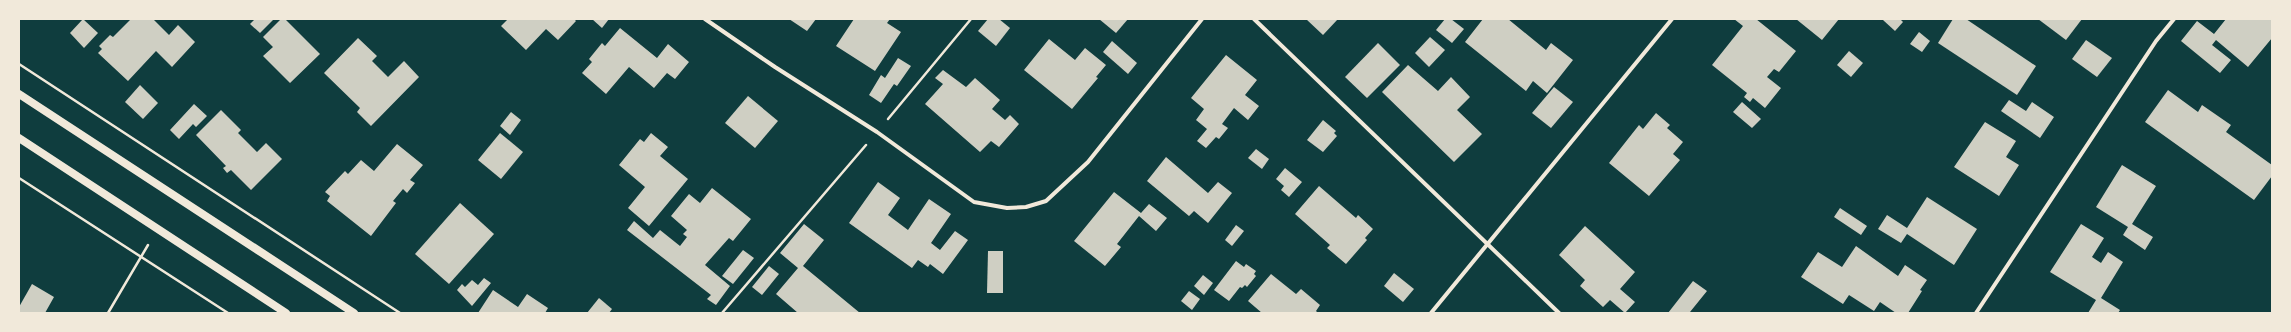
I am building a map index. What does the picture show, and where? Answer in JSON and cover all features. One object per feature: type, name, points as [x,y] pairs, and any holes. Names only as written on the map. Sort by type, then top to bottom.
[{"type":"main road","points":[[19,94],[354,313]]},
{"type":"main road","points":[[19,138],[286,313]]},
{"type":"street","points":[[704,19],[775,67],[877,132],[974,202],[1007,208],[1026,207],[1046,201],[1088,162],[1202,19]]},
{"type":"street","points":[[1254,19],[1486,245],[1559,313]]},
{"type":"street","points":[[1431,313],[1672,19]]},
{"type":"street","points":[[1976,313],[2156,41],[2174,19]]},
{"type":"path","points":[[722,313],[877,132],[971,19]]},
{"type":"path","points":[[19,64],[400,313]]},
{"type":"path","points":[[19,178],[228,313]]},
{"type":"path","points":[[108,313],[140,255],[159,230]]},
{"type":"building","points":[[83,19],[98,33],[84,48],[70,33]]},
{"type":"building","points":[[131,19],[153,19],[169,35],[178,25],[195,42],[172,67],[156,51],[128,81],[98,53],[102,49],[99,46],[110,35],[113,37]]},
{"type":"building","points":[[255,19],[274,19],[260,33],[250,24]]},
{"type":"building","points":[[281,19],[285,19],[320,54],[290,83],[263,56],[273,47],[263,37]]},
{"type":"building","points":[[508,19],[574,19],[576,21],[558,40],[546,29],[526,50],[501,26]]},
{"type":"building","points":[[592,19],[609,19],[602,28]]},
{"type":"building","points":[[789,19],[816,19],[807,31]]},
{"type":"building","points":[[854,19],[890,19],[887,23],[901,32],[875,71],[836,46]]},
{"type":"building","points":[[988,19],[999,19],[1010,28],[996,46],[978,31]]},
{"type":"building","points":[[1099,19],[1128,19],[1116,33]]},
{"type":"building","points":[[1306,19],[1338,19],[1323,35]]},
{"type":"building","points":[[1445,19],[1451,19],[1464,29],[1452,43],[1436,30]]},
{"type":"building","points":[[1483,19],[1508,19],[1546,50],[1551,43],[1573,60],[1547,93],[1533,81],[1526,91],[1465,42]]},
{"type":"building","points":[[1734,19],[1756,19],[1796,51],[1779,72],[1774,69],[1767,77],[1781,88],[1765,108],[1753,98],[1750,102],[1744,97],[1747,93],[1712,65],[1743,26]]},
{"type":"building","points":[[1796,19],[1839,19],[1822,40]]},
{"type":"building","points":[[1900,19],[1903,22],[1895,31],[1883,20]]},
{"type":"building","points":[[1953,19],[1966,19],[2036,66],[2017,95],[1938,43]]},
{"type":"building","points":[[2038,19],[2082,19],[2066,40]]},
{"type":"building","points":[[2226,19],[2272,19],[2272,38],[2248,67],[2216,40],[2212,45],[2231,60],[2220,73],[2181,41],[2197,21],[2214,34]]},
{"type":"building","points":[[620,28],[657,58],[668,44],[689,62],[675,79],[667,73],[654,88],[629,67],[606,94],[582,73],[592,62],[589,59],[602,43],[605,46]]},
{"type":"building","points":[[1919,32],[1930,41],[1922,52],[1910,44]]},
{"type":"building","points":[[1430,37],[1445,50],[1429,67],[1415,53]]},
{"type":"building","points":[[358,38],[377,56],[372,61],[388,77],[404,61],[419,77],[371,126],[357,112],[360,108],[324,73]]},
{"type":"building","points":[[1049,39],[1075,60],[1085,48],[1106,65],[1096,77],[1098,78],[1072,109],[1024,70]]},
{"type":"building","points":[[2086,40],[2112,58],[2097,77],[2072,59]]},
{"type":"building","points":[[1112,41],[1137,63],[1128,74],[1103,52]]},
{"type":"building","points":[[1378,43],[1400,65],[1367,98],[1345,77]]},
{"type":"building","points":[[1849,51],[1863,63],[1851,77],[1837,65]]},
{"type":"building","points":[[1226,55],[1257,80],[1245,95],[1259,106],[1248,120],[1234,108],[1222,124],[1228,128],[1219,139],[1216,137],[1206,148],[1197,141],[1207,129],[1196,120],[1204,109],[1191,98]]},
{"type":"building","points":[[898,58],[911,66],[897,86],[894,84],[881,103],[869,95],[881,75],[885,78]]},
{"type":"building","points":[[1408,65],[1438,91],[1451,77],[1470,97],[1457,110],[1482,134],[1454,162],[1382,92]]},
{"type":"building","points":[[943,70],[966,87],[975,78],[1000,100],[992,109],[1005,120],[1010,115],[1019,124],[999,147],[991,141],[980,152],[925,104],[943,84],[935,78]]},
{"type":"building","points":[[140,85],[158,103],[143,119],[125,102]]},
{"type":"building","points":[[1554,87],[1573,102],[1551,128],[1532,113]]},
{"type":"building","points":[[2168,90],[2198,112],[2202,105],[2231,125],[2226,132],[2272,165],[2272,176],[2254,200],[2145,122]]},
{"type":"building","points":[[748,96],[778,121],[755,148],[725,123]]},
{"type":"building","points":[[2009,100],[2026,111],[2032,102],[2054,117],[2040,138],[2001,111]]},
{"type":"building","points":[[1742,102],[1761,119],[1752,128],[1733,112]]},
{"type":"building","points":[[194,104],[207,116],[196,127],[193,124],[179,139],[170,130]]},
{"type":"building","points":[[221,110],[241,130],[238,133],[257,152],[266,143],[282,159],[251,190],[231,170],[227,173],[223,168],[226,166],[196,135]]},
{"type":"building","points":[[511,112],[521,120],[510,135],[500,126]]},
{"type":"building","points":[[1656,113],[1670,125],[1667,128],[1683,142],[1673,154],[1680,160],[1649,196],[1609,163],[1639,125],[1643,129]]},
{"type":"building","points":[[1323,120],[1336,131],[1334,133],[1337,136],[1323,152],[1307,140]]},
{"type":"building","points":[[1985,122],[2016,141],[2006,157],[2019,165],[1999,196],[1954,167]]},
{"type":"building","points":[[500,133],[523,152],[501,179],[478,160]]},
{"type":"building","points":[[651,133],[668,147],[660,156],[688,179],[649,226],[628,208],[645,187],[619,165],[640,139],[644,142]]},
{"type":"building","points":[[397,144],[423,165],[410,180],[415,183],[407,193],[403,189],[393,201],[396,203],[371,236],[327,201],[330,196],[325,192],[345,171],[348,174],[361,160],[374,171]]},
{"type":"building","points":[[1256,149],[1269,159],[1262,169],[1248,158]]},
{"type":"building","points":[[1166,157],[1208,193],[1218,182],[1232,193],[1208,223],[1194,211],[1189,216],[1147,181]]},
{"type":"building","points":[[2122,165],[2156,186],[2132,224],[2153,237],[2145,250],[2123,235],[2128,227],[2096,207]]},
{"type":"building","points":[[1285,168],[1302,182],[1289,197],[1281,190],[1284,186],[1276,179]]},
{"type":"building","points":[[878,182],[900,198],[888,215],[908,230],[929,199],[951,214],[931,243],[940,250],[955,231],[968,240],[943,274],[930,264],[928,267],[918,260],[912,268],[849,223]]},
{"type":"building","points":[[1319,186],[1356,218],[1358,215],[1373,229],[1365,238],[1367,240],[1346,264],[1327,248],[1330,245],[1295,214]]},
{"type":"building","points":[[712,188],[751,219],[733,241],[729,238],[705,265],[730,286],[716,305],[707,299],[711,295],[627,230],[634,221],[653,238],[660,230],[680,246],[687,237],[683,234],[687,230],[671,216],[689,194],[700,203]]},
{"type":"building","points":[[1114,192],[1141,213],[1149,204],[1167,218],[1156,231],[1139,216],[1117,244],[1121,247],[1105,266],[1074,241]]},
{"type":"building","points":[[1927,197],[1977,229],[1954,265],[1907,234],[1901,243],[1878,229],[1887,215],[1907,228]]},
{"type":"building","points":[[460,203],[494,234],[449,284],[415,254]]},
{"type":"building","points":[[1840,208],[1867,226],[1861,235],[1834,217]]},
{"type":"building","points":[[804,224],[824,240],[803,266],[860,313],[798,313],[776,294],[798,268],[780,253]]},
{"type":"building","points":[[2081,224],[2104,238],[2092,257],[2101,263],[2108,252],[2123,262],[2101,298],[2120,310],[2118,313],[2088,313],[2096,300],[2050,272]]},
{"type":"building","points":[[1236,225],[1244,231],[1232,246],[1225,240]]},
{"type":"building","points":[[1585,226],[1635,272],[1620,289],[1635,302],[1625,313],[1610,300],[1603,307],[1580,286],[1585,280],[1559,255]]},
{"type":"building","points":[[1856,246],[1898,276],[1905,265],[1927,280],[1908,313],[1896,313],[1880,302],[1874,311],[1849,295],[1843,304],[1801,277],[1818,252],[1842,267]]},
{"type":"building","points":[[743,250],[754,258],[733,284],[722,276]]},
{"type":"building","points":[[988,251],[1003,251],[1003,293],[987,293]]},
{"type":"building","points":[[1236,261],[1244,267],[1246,264],[1256,271],[1254,274],[1256,276],[1247,287],[1245,285],[1242,288],[1240,287],[1229,301],[1214,290]]},
{"type":"building","points":[[769,266],[779,274],[762,295],[752,287]]},
{"type":"building","points":[[1394,273],[1414,289],[1403,302],[1384,286]]},
{"type":"building","points":[[1271,274],[1296,294],[1301,289],[1320,305],[1316,311],[1318,313],[1262,313],[1248,301]]},
{"type":"building","points":[[1203,275],[1213,283],[1204,295],[1194,286]]},
{"type":"building","points":[[484,278],[491,283],[472,306],[457,290],[462,284],[465,287],[472,280],[478,285]]},
{"type":"building","points":[[1693,281],[1707,291],[1690,312],[1692,313],[1668,313]]},
{"type":"building","points":[[32,284],[54,297],[45,313],[19,313],[19,307]]},
{"type":"building","points":[[493,290],[518,307],[527,294],[548,308],[545,313],[478,313]]},
{"type":"building","points":[[1189,291],[1200,299],[1192,310],[1181,301]]},
{"type":"building","points":[[599,298],[612,309],[609,313],[587,313]]}]
